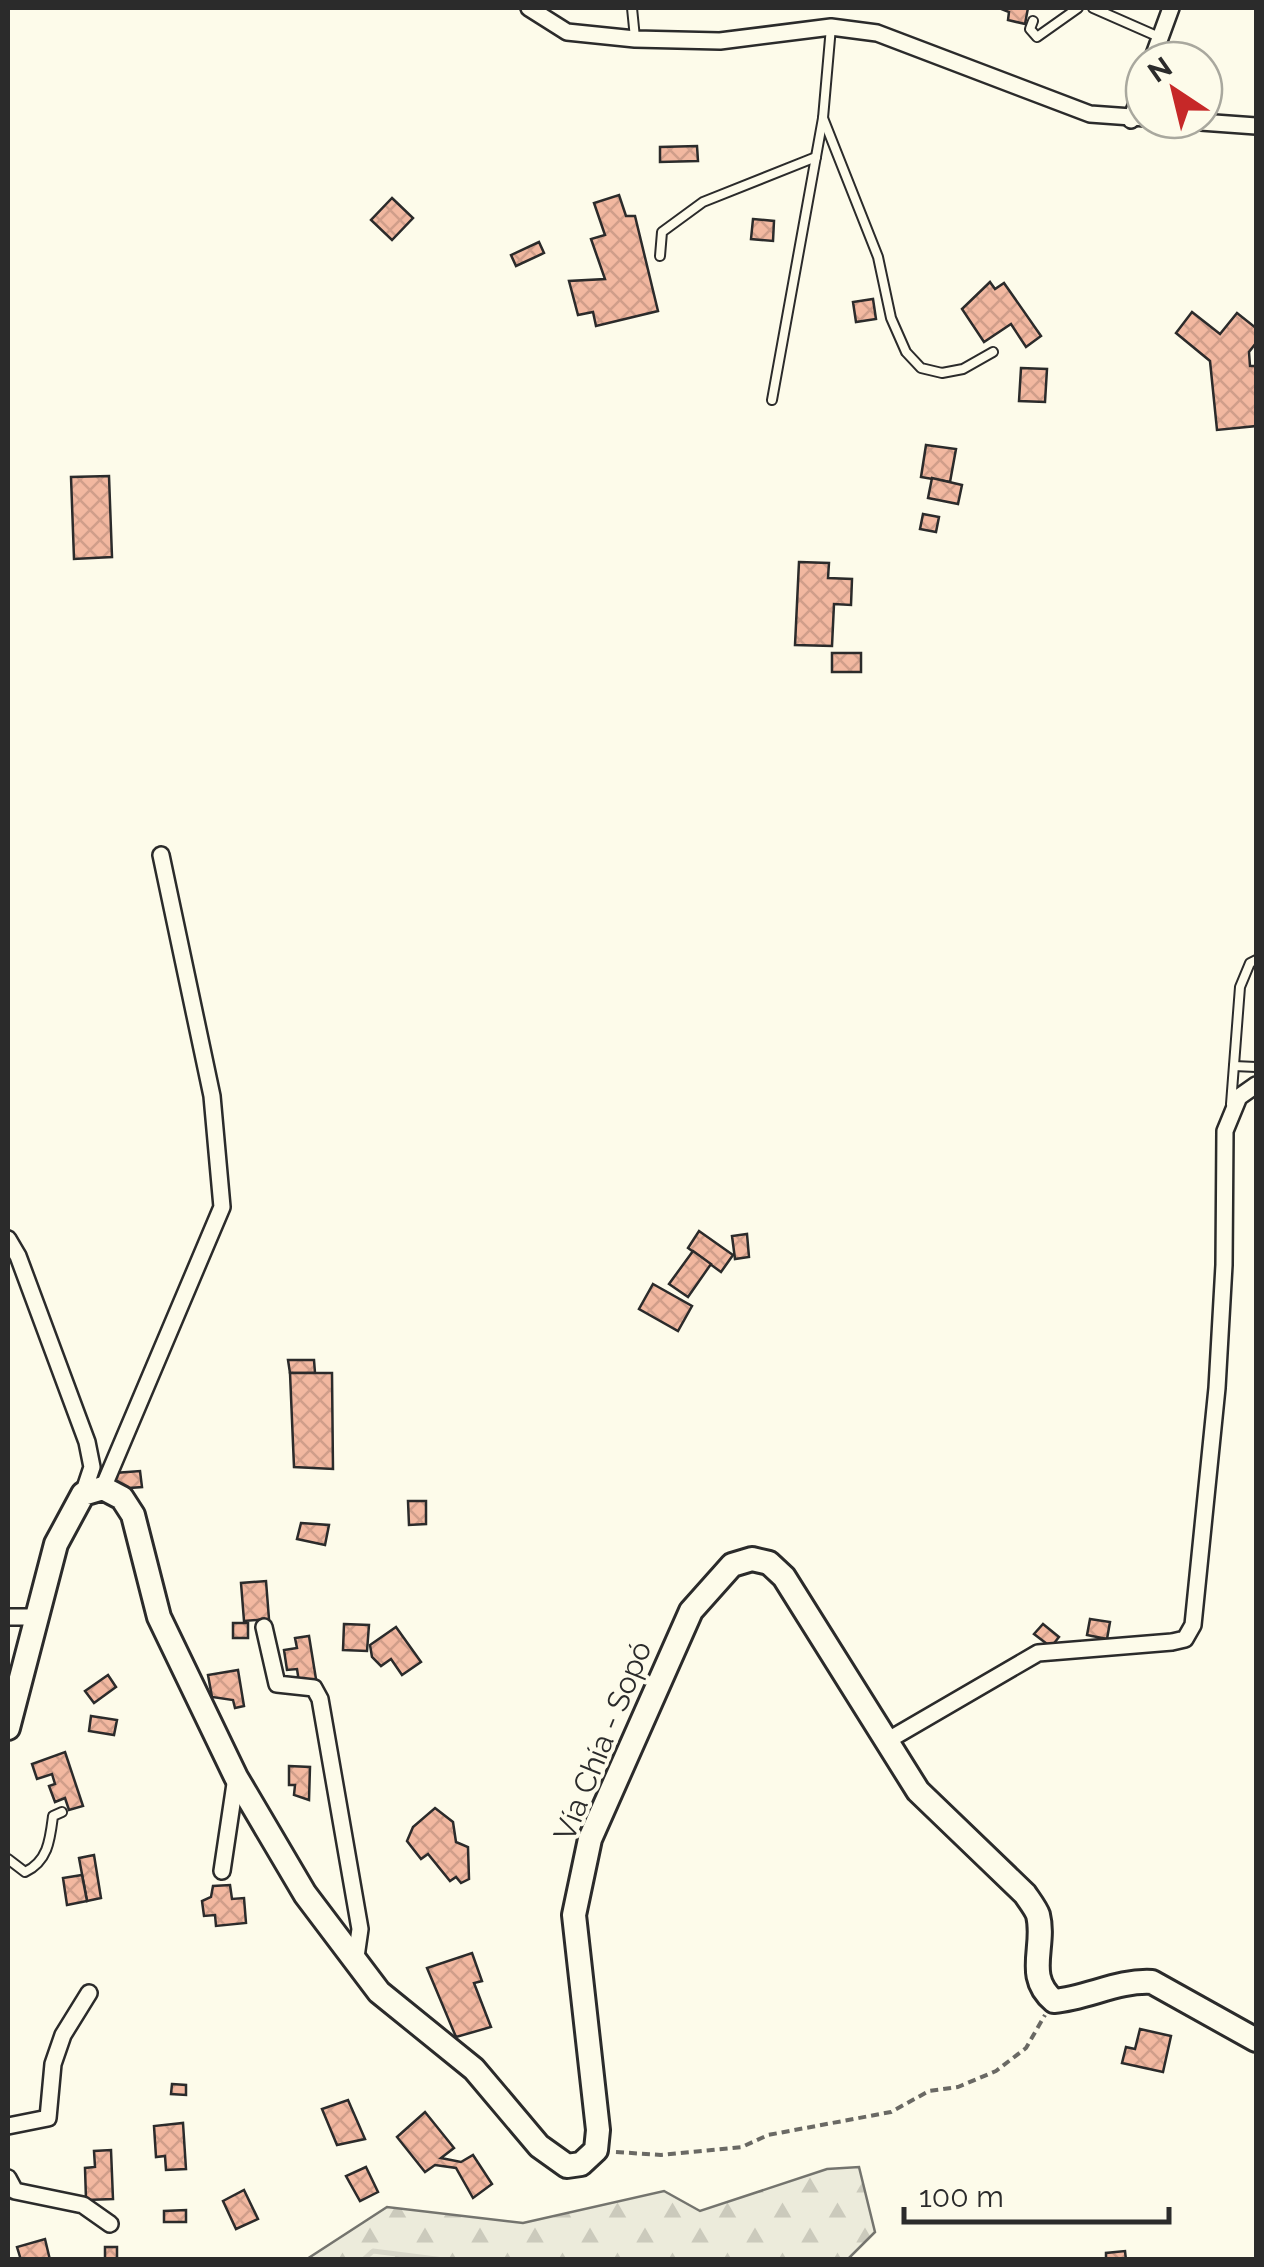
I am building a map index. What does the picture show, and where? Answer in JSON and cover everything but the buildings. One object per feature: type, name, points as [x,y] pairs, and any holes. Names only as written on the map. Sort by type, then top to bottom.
[{"type":"street","points":[[529,8],[567,32],[635,39],[720,41],[831,27],[877,33],[1090,114],[1124,119]]},
{"type":"street","points":[[1159,40],[1171,8]]},
{"type":"street","points":[[1224,124],[1256,126]]},
{"type":"street","points":[[8,1728],[56,1544],[93,1491],[222,1207],[212,1096],[161,855]]},
{"type":"street","points":[[886,1742],[1038,1653],[1172,1642],[1185,1639],[1194,1625],[1217,1388],[1224,1266],[1225,1131],[1230,1110],[1239,1097],[1256,1085]]},
{"type":"street","points":[[8,1239],[18,1256],[88,1442],[93,1491]]},
{"type":"street","points":[[93,1491],[122,1498],[133,1515],[158,1617],[236,1778],[274,1846],[355,1964],[379,1992],[474,2069],[515,2120],[557,2160],[567,2166],[582,2164],[596,2150]]},
{"type":"street","name":"Vía Chía - Sopó","points":[[596,2150],[589,2034],[574,1915],[590,1838],[690,1611],[718,1576],[752,1559],[769,1563],[810,1612],[918,1791],[948,1825],[1025,1894],[1038,1915],[1037,1975],[1042,1991],[1054,2000]]},
{"type":"street","points":[[8,1616],[34,1618]]},
{"type":"street","points":[[264,1627],[277,1684],[314,1688],[320,1699],[360,1928],[355,1964]]},
{"type":"street","points":[[222,1871],[236,1778]]},
{"type":"street","points":[[1054,2000],[1075,1999],[1133,1981],[1152,1982],[1256,2040]]},
{"type":"street","points":[[8,2126],[48,2118],[58,2050],[89,1994]]},
{"type":"street","points":[[8,2178],[15,2191],[83,2205],[110,2224]]},
{"type":"lane","points":[[632,8],[635,39]]},
{"type":"lane","points":[[1033,21],[1030,29],[1037,37],[1078,8]]},
{"type":"lane","points":[[1093,8],[1160,37]]},
{"type":"lane","points":[[772,400],[823,118],[831,27]]},
{"type":"lane","points":[[823,118],[878,258],[891,318],[906,352],[921,368],[942,372],[963,369],[993,352]]},
{"type":"lane","points":[[660,256],[662,232],[686,212],[816,158]]},
{"type":"lane","points":[[1230,1110],[1240,987],[1250,963],[1256,960]]},
{"type":"lane","points":[[1234,1066],[1256,1067]]},
{"type":"lane","points":[[8,1859],[26,1872],[37,1866],[46,1854],[53,1816],[62,1812]]},
{"type":"path","points":[[596,2150],[661,2155],[742,2147],[768,2135],[891,2112],[929,2091],[958,2087],[996,2072],[1026,2048],[1054,2000]]},
{"type":"green space","points":[[859,2167],[875,2232],[848,2259],[307,2259],[387,2207],[523,2223],[664,2191],[700,2211],[827,2169]]},
{"type":"waterway","points":[[363,2260],[373,2251],[444,2260]]}]
